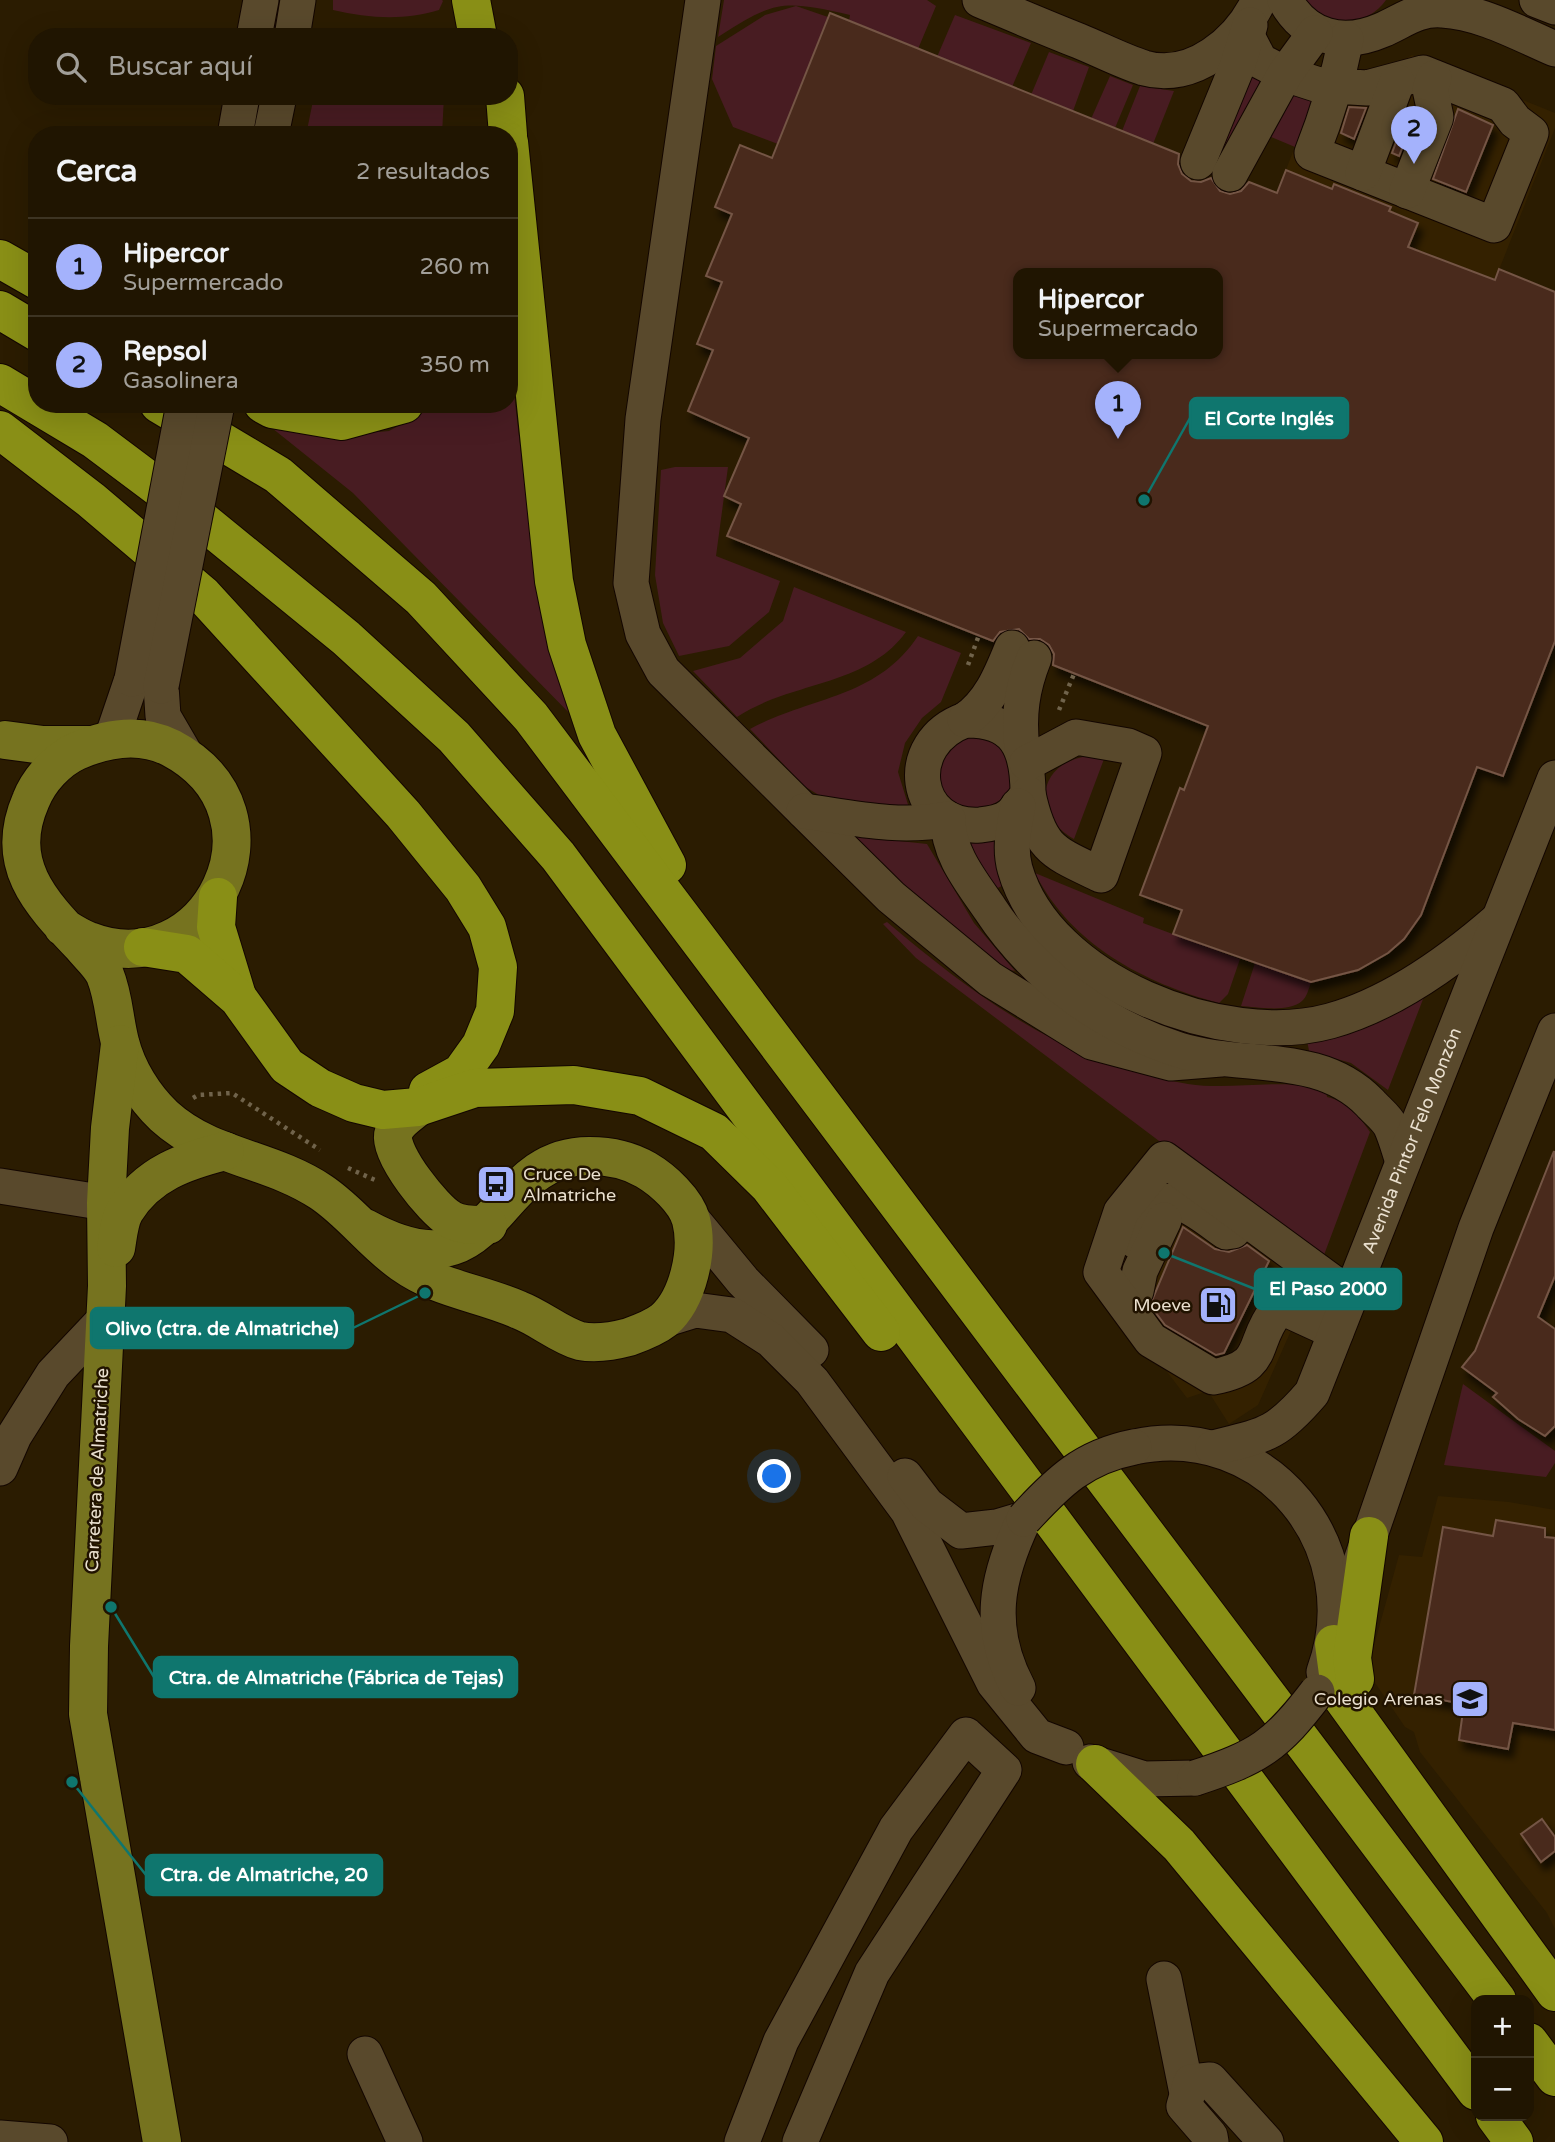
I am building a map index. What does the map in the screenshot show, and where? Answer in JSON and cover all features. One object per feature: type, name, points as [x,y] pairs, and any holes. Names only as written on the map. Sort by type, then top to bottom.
[{"type":"highway","points":[[484,105],[485,126]]},
{"type":"highway","points":[[506,105],[508,126]]},
{"type":"highway","points":[[518,230],[554,581],[566,645],[597,735],[664,862],[767,1005],[873,1168]]},
{"type":"highway","points":[[0,259],[28,275]]},
{"type":"highway","points":[[0,310],[28,327]]},
{"type":"highway","points":[[0,383],[28,400]]},
{"type":"highway","points":[[50,413],[95,440],[200,518],[346,638],[454,737],[558,856],[1080,1554],[1471,2084]]},
{"type":"highway","points":[[174,413],[278,475],[421,598],[531,717],[1493,1995]]},
{"type":"highway","points":[[295,413],[342,421],[371,413]]},
{"type":"highway","points":[[0,430],[92,500],[203,595],[403,814],[463,888],[487,927],[498,967],[495,1011],[481,1045],[461,1073],[428,1091],[360,1094],[320,1088]]},
{"type":"highway","points":[[218,897],[216,927],[237,998]]},
{"type":"highway","points":[[143,947],[187,954],[237,998],[288,1066],[320,1088],[354,1103],[383,1110],[418,1107],[475,1088],[574,1085],[640,1096],[714,1132],[769,1186],[973,1451],[1080,1554]]},
{"type":"highway","points":[[1364,1729],[1352,1658],[1369,1536]]},
{"type":"highway","points":[[1334,1644],[1341,1696],[1555,1992]]},
{"type":"highway","points":[[1080,1756],[1179,1845],[1424,2142]]},
{"type":"highway","points":[[1534,2049],[1555,2077]]},
{"type":"highway","points":[[1499,2121],[1514,2142]]},
{"type":"main road","points":[[3,738],[43,745],[136,738],[167,745],[207,775],[218,790],[231,824],[233,844],[226,880],[218,897],[194,924],[178,935],[143,947],[118,947],[90,942],[63,927]]},
{"type":"main road","points":[[3,738],[15,766],[26,812]]},
{"type":"main road","points":[[102,742],[68,755],[34,791],[26,812],[22,838],[25,869],[34,892],[47,911],[103,970],[115,1005],[120,1044],[145,1097],[191,1139],[277,1168],[322,1193],[365,1228],[398,1261],[438,1285],[519,1309],[580,1340],[613,1341],[642,1333],[666,1319],[687,1286],[692,1250],[691,1218],[671,1190],[646,1169],[612,1156],[572,1156],[536,1171],[488,1225],[468,1241],[443,1249],[415,1251],[392,1243],[365,1228]]},
{"type":"main road","points":[[120,1044],[143,947]]},
{"type":"main road","name":"Carretera de Almatriche","points":[[120,1044],[110,1128],[106,1203],[106,1302],[88,1714],[162,2142]]},
{"type":"main road","points":[[418,1107],[393,1133],[394,1153],[416,1184],[450,1219],[471,1225],[488,1225]]},
{"type":"main road","points":[[106,1302],[124,1212],[158,1174],[189,1160],[225,1151]]},
{"type":"street","points":[[256,28],[261,0]]},
{"type":"street","points":[[293,28],[298,0]]},
{"type":"street","points":[[703,0],[643,419],[631,583],[643,634],[663,671],[891,897],[990,979],[1092,1042],[1171,1063],[1221,1059]]},
{"type":"street","points":[[980,0],[1101,38],[1146,69],[1178,69],[1205,61],[1218,53],[1261,12]]},
{"type":"street","points":[[1382,30],[1398,0]]},
{"type":"street","points":[[1537,0],[1555,7]]},
{"type":"street","points":[[1261,12],[1303,24],[1331,36],[1382,30],[1413,13],[1445,10],[1468,14],[1555,49]]},
{"type":"street","points":[[1261,12],[1260,61],[1285,74],[1319,85],[1336,86],[1367,88],[1423,74],[1503,105],[1515,121],[1531,133],[1494,225],[1312,153],[1336,86],[1331,36]]},
{"type":"street","points":[[1198,162],[1261,12]]},
{"type":"street","points":[[1230,174],[1285,74],[1331,36]]},
{"type":"street","points":[[1407,191],[1436,117],[1430,89],[1434,78]]},
{"type":"street","points":[[1363,173],[1397,82]]},
{"type":"street","points":[[236,126],[240,105]]},
{"type":"street","points":[[273,126],[277,105]]},
{"type":"street","points":[[183,413],[147,683],[188,759]]},
{"type":"street","points":[[102,742],[147,683],[215,413]]},
{"type":"street","points":[[965,720],[998,724],[1012,734],[1024,778],[1010,816],[986,825],[961,825],[948,819],[932,804],[924,788],[921,770],[925,753],[934,738],[948,726],[976,713],[1023,653],[1021,699],[1024,778],[1013,831],[1015,869],[1034,910],[1065,946],[1100,972],[1160,1006],[1232,1026],[1290,1027],[1330,1021],[1370,1006],[1467,947],[1501,917]]},
{"type":"street","name":"Avenida Pintor Felo Monzón","points":[[1213,1448],[1259,1437],[1286,1423],[1312,1393],[1555,778]]},
{"type":"street","points":[[804,811],[898,825],[922,825],[948,819]]},
{"type":"street","points":[[948,819],[951,845],[956,856],[1002,928],[1061,988],[1137,1032],[1179,1050],[1221,1059],[1308,1067],[1353,1086],[1390,1124],[1403,1162]]},
{"type":"street","points":[[666,1319],[695,1310],[732,1315],[771,1340],[812,1381],[908,1511],[994,1683],[1037,1736],[1080,1756],[1144,1779],[1195,1778],[1244,1762],[1286,1733],[1317,1692],[1476,1228],[1555,1031]]},
{"type":"street","points":[[1336,1332],[1288,1310],[1277,1310],[1253,1360],[1236,1372],[1213,1377],[1151,1340],[1101,1272],[1121,1212],[1164,1159],[1351,1296]]},
{"type":"street","points":[[0,1186],[106,1203]]},
{"type":"street","points":[[1170,1351],[1164,1326],[1136,1291],[1140,1271],[1164,1219],[1180,1202],[1226,1232],[1257,1227]]},
{"type":"street","points":[[691,1218],[743,1280],[801,1337],[927,1505],[961,1531],[1013,1527]]},
{"type":"street","points":[[0,1468],[14,1436],[53,1374],[106,1302]]},
{"type":"street","points":[[1080,1756],[1030,1711],[1006,1666],[997,1616],[1003,1565],[1013,1527],[1060,1479],[1107,1452],[1160,1442],[1213,1448],[1260,1469],[1298,1502],[1324,1545],[1337,1594],[1334,1644]]},
{"type":"street","points":[[742,2142],[780,2041],[896,1829],[966,1735],[1004,1770],[872,1973],[800,2142]]},
{"type":"street","points":[[1164,1979],[1187,2093]]},
{"type":"street","points":[[365,2054],[405,2142]]},
{"type":"street","points":[[1211,2142],[1210,2136],[1184,2106],[1191,2082],[1210,2080],[1266,2142]]},
{"type":"path","points":[[445,28],[484,20]]},
{"type":"path","points":[[965,673],[979,635]]},
{"type":"path","points":[[1057,716],[1073,674]]},
{"type":"shaded area","points":[[333,0],[443,1],[439,10],[412,16],[386,17],[333,10]]},
{"type":"shaded area","points":[[724,0],[927,0],[936,6],[918,49],[849,21],[850,15],[794,6],[767,10],[718,37]]},
{"type":"shaded area","points":[[1306,0],[1386,0],[1368,15],[1358,20],[1346,21],[1324,16]]},
{"type":"shaded area","points":[[796,6],[828,17],[778,144],[733,127],[712,79],[716,46],[765,15]]},
{"type":"shaded area","points":[[955,15],[1031,43],[1012,87],[937,57]]},
{"type":"shaded area","points":[[1049,52],[1089,67],[1073,111],[1031,95]]},
{"type":"shaded area","points":[[1412,55],[1555,113],[1555,128],[1495,280],[1277,193],[1323,74],[1342,77],[1399,63]]},
{"type":"shaded area","points":[[1110,76],[1133,85],[1115,128],[1091,119]]},
{"type":"shaded area","points":[[1267,77],[1227,154],[1220,152],[1250,78]]},
{"type":"shaded area","points":[[1140,86],[1174,91],[1153,144],[1122,131]]},
{"type":"shaded area","points":[[1316,92],[1295,147],[1269,136],[1292,94]]},
{"type":"shaded area","points":[[312,105],[444,105],[442,126],[308,126]]},
{"type":"shaded area","points":[[422,413],[516,413],[531,540],[579,723],[353,493],[267,424],[323,437],[389,431]]},
{"type":"shaded area","points":[[675,467],[728,467],[716,556],[780,581],[769,612],[729,646],[679,656],[663,623],[655,575],[661,470]]},
{"type":"shaded area","points":[[794,587],[906,632],[889,650],[849,674],[781,696],[737,717],[693,671],[740,658],[783,621]]},
{"type":"shaded area","points":[[918,636],[961,653],[941,702],[922,718],[905,743],[898,772],[910,811],[822,797],[804,786],[750,729],[862,684],[901,657]]},
{"type":"shaded area","points":[[963,735],[999,741],[1010,763],[1013,777],[1009,789],[993,804],[970,807],[959,804],[949,798],[942,788],[938,761]]},
{"type":"shaded area","points":[[1090,756],[1104,759],[1074,839],[1050,817],[1046,790],[1050,778],[1059,768],[1072,760]]},
{"type":"shaded area","points":[[853,836],[927,844],[974,923],[1015,971],[1000,965],[957,933]]},
{"type":"shaded area","points":[[995,841],[1002,886],[993,890],[965,844]]},
{"type":"shaded area","points":[[1035,873],[1144,918],[1143,923],[1240,959],[1228,994],[1219,1003],[1191,995],[1112,958],[1068,921]]},
{"type":"shaded area","points":[[887,922],[990,1002],[1064,1044],[1103,1061],[1188,1084],[1309,1086],[1326,1090],[1327,1097],[1347,1106],[1370,1132],[1321,1263],[916,958],[883,924]]},
{"type":"shaded area","points":[[1255,963],[1311,982],[1305,997],[1289,1007],[1241,1006]]},
{"type":"shaded area","points":[[1425,994],[1388,1090],[1351,1063],[1309,1051],[1307,1040]]},
{"type":"shaded area","name":"Moeve","points":[[1170,1169],[1321,1263],[1258,1405],[1229,1424],[1208,1391],[1187,1398],[1145,1343],[1108,1274]]},
{"type":"shaded area","points":[[1463,1384],[1555,1451],[1555,1463],[1546,1477],[1444,1465]]},
{"type":"shaded area","name":"Colegio Arenas","points":[[1438,1496],[1509,1502],[1555,1510],[1555,1929],[1547,1913],[1420,1752],[1414,1732],[1405,1727],[1367,1671],[1399,1555],[1422,1557]]},
{"type":"building","points":[[830,13],[1179,154],[1178,164],[1182,174],[1191,181],[1201,182],[1211,178],[1220,191],[1230,194],[1241,191],[1249,182],[1277,193],[1286,170],[1332,189],[1334,184],[1391,207],[1389,211],[1418,223],[1408,247],[1495,280],[1499,269],[1555,292],[1555,641],[1503,776],[1477,767],[1421,915],[1404,939],[1388,953],[1358,970],[1311,982],[1173,934],[1182,910],[1140,895],[1180,788],[1184,790],[1208,726],[1053,665],[1054,654],[1049,645],[1040,639],[1029,639],[1019,629],[1000,632],[993,641],[727,536],[741,504],[724,496],[749,438],[688,411],[713,350],[697,344],[722,282],[706,276],[732,214],[715,207],[740,145],[772,158]]},
{"type":"building","points":[[1349,107],[1366,108],[1354,139],[1341,133]]},
{"type":"building","points":[[1458,109],[1493,125],[1466,192],[1433,179]]},
{"type":"building","points":[[1407,113],[1415,116],[1399,156],[1392,153]]},
{"type":"building","points":[[1554,1151],[1555,1276],[1538,1317],[1555,1329],[1555,1426],[1545,1436],[1518,1419],[1493,1397],[1497,1393],[1462,1367],[1475,1351]]},
{"type":"building","points":[[1183,1227],[1215,1249],[1229,1252],[1247,1245],[1269,1261],[1224,1353],[1216,1355],[1165,1325],[1150,1305]]},
{"type":"building","points":[[1496,1520],[1545,1528],[1545,1537],[1555,1538],[1555,1730],[1513,1723],[1508,1749],[1459,1740],[1464,1704],[1414,1695],[1443,1527],[1493,1536]]},
{"type":"building","points":[[1542,1819],[1555,1837],[1555,1851],[1541,1862],[1521,1834]]},
{"type":"place","name":"Repsol","points":[[1414,164]]},
{"type":"place","name":"Hipercor","points":[[1118,439]]},
{"type":"place","name":"El Corte Inglés","points":[[1144,500]]},
{"type":"place","name":"Cruce De Almatriche","points":[[496,1184]]},
{"type":"place","name":"El Paso 2000","points":[[1164,1253]]},
{"type":"place","name":"Olivo (ctra. de Almatriche)","points":[[425,1293]]},
{"type":"place","name":"Moeve","points":[[1218,1305]]},
{"type":"place","name":"Ctra. de Almatriche (Fábrica de Tejas)","points":[[111,1607]]},
{"type":"place","name":"Colegio Arenas","points":[[1470,1699]]},
{"type":"place","name":"Ctra. de Almatriche, 20","points":[[72,1782]]}]
